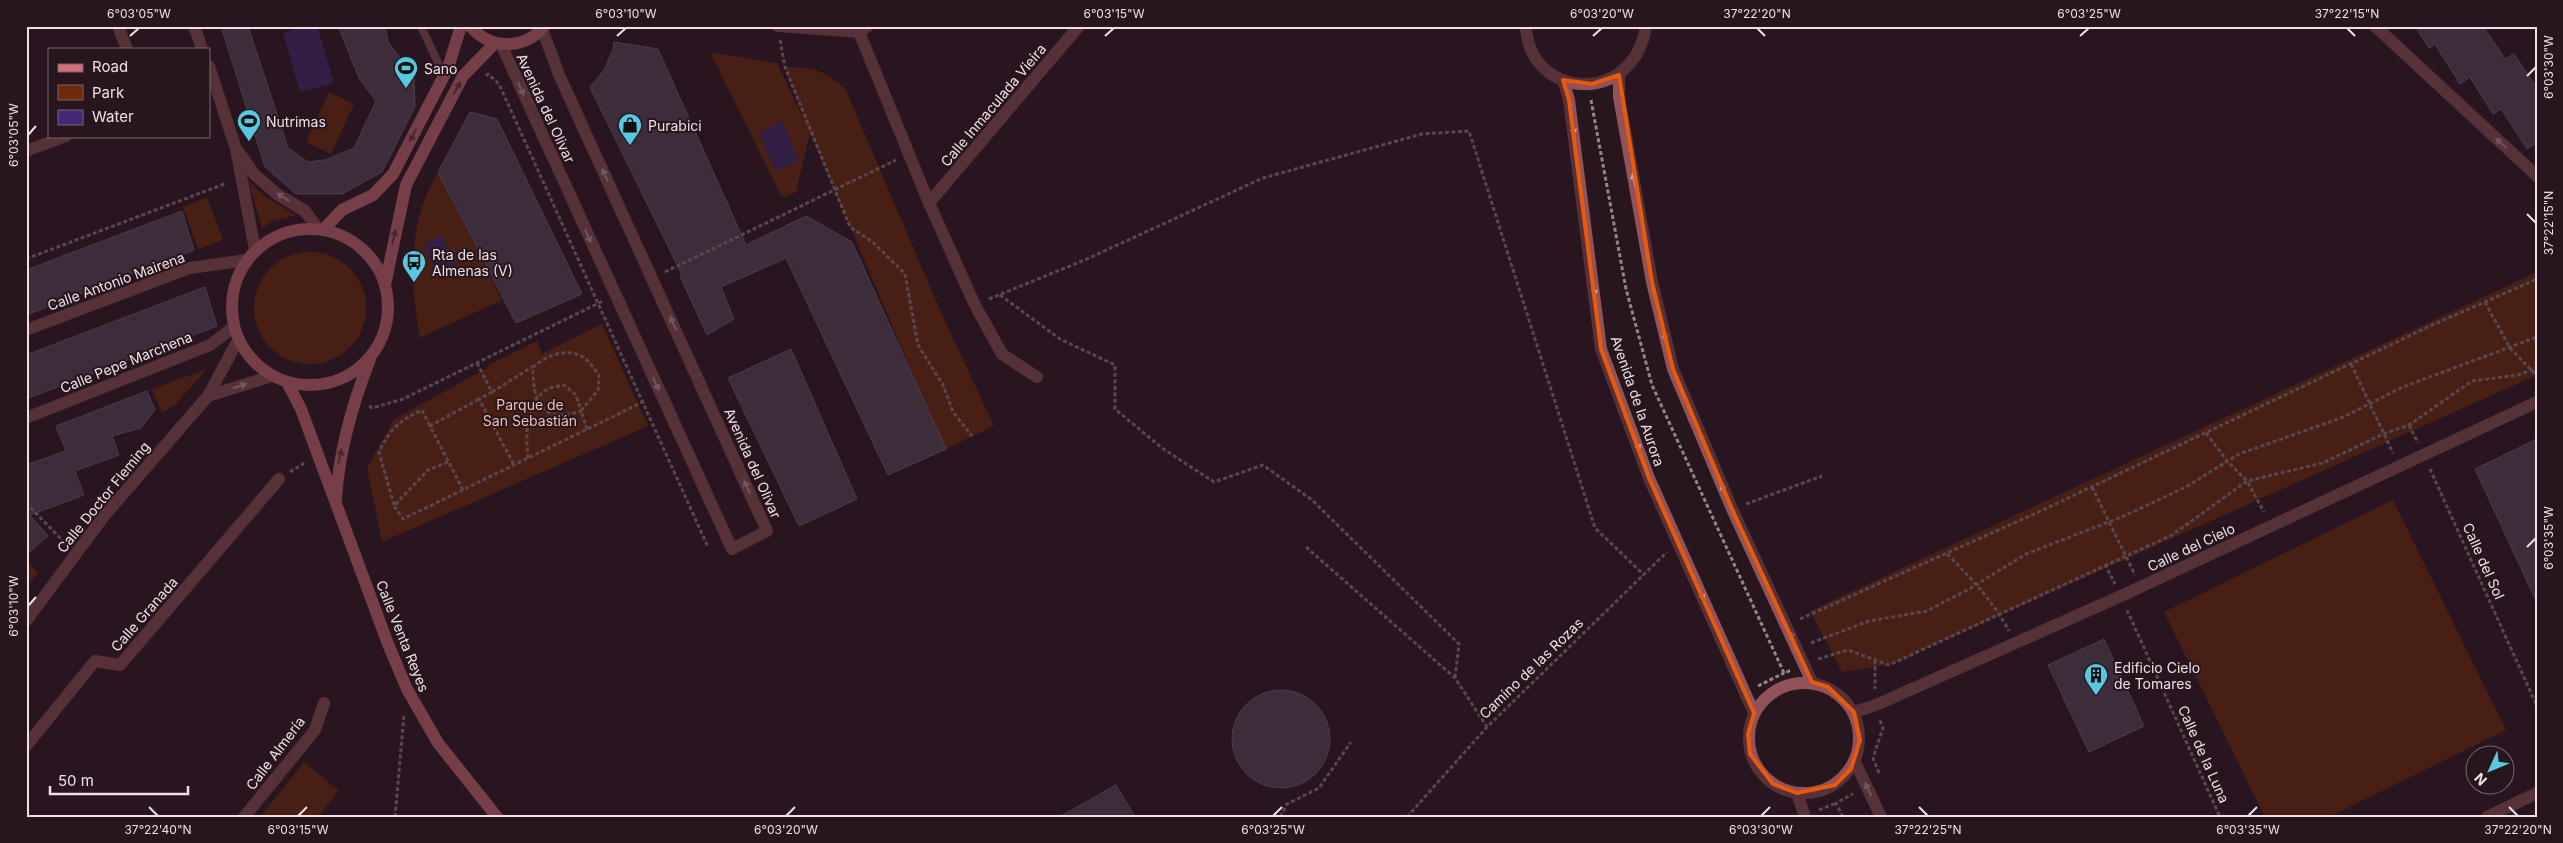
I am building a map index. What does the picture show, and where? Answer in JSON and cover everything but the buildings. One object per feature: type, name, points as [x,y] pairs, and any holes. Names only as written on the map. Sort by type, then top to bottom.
[{"type":"main road","points":[[320,229],[342,210],[373,195],[393,174],[444,76],[461,26]]},
{"type":"main road","points":[[470,26],[482,37],[498,44],[516,44],[530,38],[543,28]]},
{"type":"main road","points":[[385,285],[406,185],[463,76],[498,44]]},
{"type":"main road","points":[[320,229],[344,237],[362,248],[376,265],[385,285],[388,309],[384,334],[372,356],[355,372],[334,382],[311,386],[287,382],[272,376],[252,360],[238,340],[231,304],[234,288],[247,260],[255,250],[284,233],[320,229]]},
{"type":"main road","name":"Calle Venta Reyes","points":[[336,504],[338,463],[355,399],[372,356]]},
{"type":"main road","name":"Calle Venta Reyes","points":[[287,382],[301,408],[317,455],[407,689],[438,743],[496,817]]},
{"type":"street","points":[[118,26],[127,48]]},
{"type":"street","points":[[194,26],[202,48]]},
{"type":"street","points":[[778,26],[864,29],[929,203],[974,305],[1002,354],[1037,377]]},
{"type":"street","name":"Calle Inmaculada Vieira","points":[[929,203],[1079,26]]},
{"type":"street","points":[[1526,26],[1527,36],[1534,54],[1546,70],[1563,80],[1577,84],[1592,84],[1619,75],[1634,61],[1643,43],[1646,26]]},
{"type":"street","points":[[2375,26],[2537,176]]},
{"type":"street","name":"Avenida del Olivar","points":[[498,44],[732,548],[767,531],[560,77],[543,28]]},
{"type":"street","points":[[1619,75],[1619,97],[1652,282],[1673,369],[1732,509],[1798,648],[1812,682]]},
{"type":"street","points":[[211,80],[236,149],[255,250]]},
{"type":"street","name":"Avenida de la Aurora","points":[[1563,80],[1569,100],[1601,349],[1649,478],[1754,714]]},
{"type":"street","points":[[26,151],[61,138]]},
{"type":"street","points":[[236,149],[254,174],[278,194],[305,211],[320,229]]},
{"type":"street","name":"Calle Antonio Mairena","points":[[26,330],[190,268],[247,260]]},
{"type":"street","name":"Calle Pepe Marchena","points":[[26,418],[210,345],[234,327]]},
{"type":"street","name":"Calle Doctor Fleming","points":[[26,620],[104,516],[208,396],[238,340]]},
{"type":"street","points":[[208,396],[272,376]]},
{"type":"street","name":"Calle del Cielo","points":[[1854,712],[1876,705],[2121,596],[2537,402]]},
{"type":"street","name":"Calle Granada","points":[[26,746],[94,661],[120,665],[279,479]]},
{"type":"street","points":[[1812,682],[1828,687],[1854,712],[1860,740],[1855,762],[1834,785],[1797,793],[1773,784],[1756,766],[1748,744],[1748,734],[1754,714],[1768,694],[1787,684],[1812,682]]},
{"type":"street","name":"Calle Almería","points":[[244,817],[315,730],[324,703]]},
{"type":"street","points":[[1855,762],[1881,817]]},
{"type":"street","points":[[1797,793],[1805,817]]},
{"type":"street","points":[[2487,817],[2537,793]]},
{"type":"lane","points":[[421,26],[444,76]]},
{"type":"path","points":[[778,26],[784,67],[850,227],[874,243],[905,274],[918,345],[943,385],[953,412],[972,436]]},
{"type":"path","points":[[482,80],[488,74],[499,84],[708,546]]},
{"type":"path","points":[[974,305],[1087,259],[1263,178],[1422,134],[1470,131],[1595,528],[1644,575]]},
{"type":"path","points":[[653,278],[910,153]]},
{"type":"path","points":[[26,259],[240,178]]},
{"type":"path","points":[[1787,625],[1947,554],[2351,364],[2537,279]]},
{"type":"path","points":[[355,399],[372,408],[403,399],[615,294]]},
{"type":"path","points":[[1000,295],[1060,339],[1114,365],[1115,409],[1162,448],[1214,482],[1263,466],[1312,500],[1459,644],[1455,678]]},
{"type":"path","points":[[2486,302],[2510,348],[2537,376]]},
{"type":"path","points":[[1798,648],[1869,621],[1927,611],[1977,584],[2026,554],[2109,522],[2186,487],[2240,454],[2341,418],[2445,370],[2537,337]]},
{"type":"path","points":[[430,426],[492,392],[533,367],[545,356],[562,353],[583,357],[599,375],[598,390],[581,410],[565,416],[548,412],[536,400],[533,367]]},
{"type":"path","points":[[477,363],[492,392]]},
{"type":"path","points":[[2351,364],[2400,466]]},
{"type":"path","points":[[1821,658],[1848,650],[1889,665],[2172,534],[2247,481],[2324,463],[2383,434],[2409,425],[2472,382],[2518,375],[2537,368]]},
{"type":"path","points":[[528,458],[526,438],[529,415],[536,400],[548,389],[564,385],[576,395],[588,429]]},
{"type":"path","points":[[462,490],[422,410],[408,417],[388,434],[379,452],[394,506],[403,519],[644,402],[662,397]]},
{"type":"path","points":[[479,399],[514,465]]},
{"type":"path","name":"Calle del Sol","points":[[2409,425],[2537,706]]},
{"type":"path","points":[[2206,433],[2228,462],[2247,481],[2271,526]]},
{"type":"path","points":[[279,479],[317,455]]},
{"type":"path","points":[[394,506],[428,470],[448,462]]},
{"type":"path","points":[[1732,509],[1822,476]]},
{"type":"path","points":[[2092,487],[2140,587]]},
{"type":"path","points":[[26,503],[76,553]]},
{"type":"path","name":"Camino de las Rozas","points":[[1407,817],[1487,727],[1678,542]]},
{"type":"path","points":[[1306,547],[1455,678],[1487,727]]},
{"type":"path","points":[[1947,554],[1977,584],[2000,613],[2016,643]]},
{"type":"path","name":"Calle de la Luna","points":[[2105,564],[2220,817]]},
{"type":"path","points":[[1843,817],[1836,803],[1867,787],[1883,782],[1873,758],[1883,728],[1876,705],[1875,660]]},
{"type":"path","points":[[1744,692],[1784,673]]},
{"type":"path","points":[[395,817],[394,803],[407,689]]},
{"type":"path","points":[[1280,817],[1287,804],[1319,788],[1351,742]]},
{"type":"highlighted area","points":[[1619,75],[1652,282],[1673,369],[1732,509],[1812,682],[1828,687],[1854,712],[1860,740],[1851,769],[1835,785],[1797,793],[1773,784],[1750,754],[1748,734],[1754,713],[1649,478],[1601,349],[1569,100],[1563,80],[1592,84]]},
{"type":"green space","points":[[710,52],[777,63],[805,122],[785,67],[810,69],[824,73],[845,88],[940,310],[994,426],[945,449],[810,133],[796,192],[782,198]]},
{"type":"green space","points":[[329,92],[354,104],[331,154],[306,142]]},
{"type":"green space","points":[[438,172],[502,300],[420,338],[413,274],[416,232],[428,191]]},
{"type":"green space","points":[[248,180],[265,197],[296,215],[271,222],[262,228]]},
{"type":"green space","points":[[207,197],[223,240],[198,249],[183,207]]},
{"type":"green space","points":[[310,252],[332,256],[350,268],[362,286],[366,308],[362,330],[350,348],[332,360],[310,364],[288,360],[270,348],[258,330],[254,308],[258,286],[270,268],[288,256]]},
{"type":"green space","points":[[2537,272],[2537,375],[1889,665],[1842,672],[1810,611]]},
{"type":"green space","name":"Parque de San Sebastián","points":[[602,324],[648,426],[382,542],[367,468],[394,419],[489,367],[488,365],[537,341],[542,354]]},
{"type":"green space","points":[[207,369],[175,405],[162,413],[152,389]]},
{"type":"green space","points":[[2393,500],[2506,730],[2473,746],[2466,746],[2466,750],[2329,817],[2265,817],[2164,612]]},
{"type":"green space","points":[[26,559],[38,573],[26,587]]},
{"type":"green space","points":[[304,762],[339,791],[318,817],[260,817]]},
{"type":"water","points":[[305,26],[317,26],[334,83],[300,92],[283,33]]},
{"type":"water","points":[[782,121],[799,161],[776,171],[759,133]]},
{"type":"water","points":[[441,235],[456,266],[436,274],[424,244]]},
{"type":"place","name":"Sano","points":[[406,89]]},
{"type":"place","name":"Nutrimas","points":[[249,142]]},
{"type":"place","name":"Purabici","points":[[630,146]]},
{"type":"place","name":"Rta de las Almenas (V)","points":[[414,283]]},
{"type":"place","name":"Edificio Cielo de Tomares","points":[[2096,696]]}]
